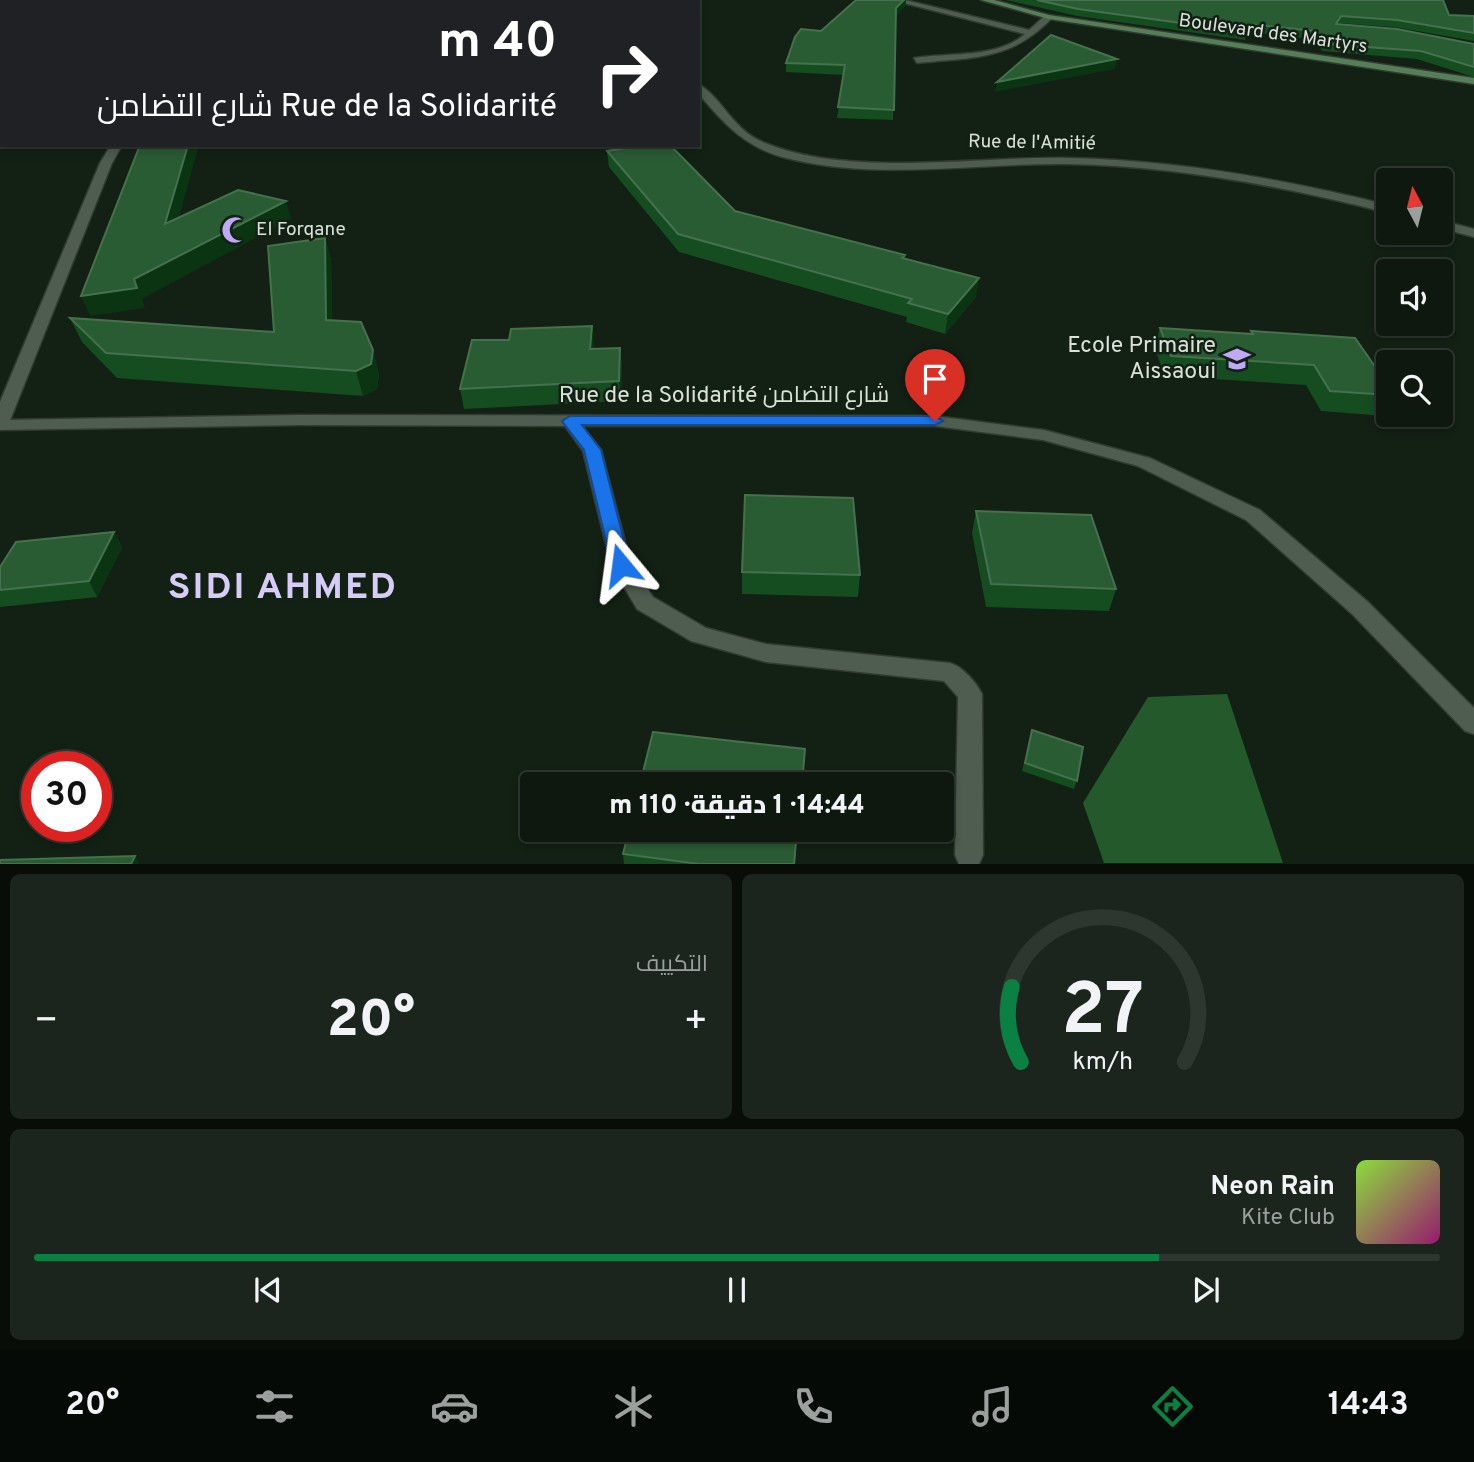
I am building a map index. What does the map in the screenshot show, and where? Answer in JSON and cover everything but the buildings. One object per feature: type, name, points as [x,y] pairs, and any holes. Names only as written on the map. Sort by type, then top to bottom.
[{"type":"main road","name":"Boulevard des Martyrs","points":[[985,0],[1049,17],[1474,81]]},
{"type":"street","points":[[896,0],[1032,33]]},
{"type":"street","points":[[917,60],[987,53],[1019,43],[1049,17]]},
{"type":"street","name":"Rue de l'Amitié","points":[[700,89],[725,119],[759,145],[809,159],[886,163],[1071,161],[1159,166],[1248,179],[1376,206]]},
{"type":"street","points":[[0,424],[106,163],[116,147]]},
{"type":"street","points":[[1453,227],[1474,233]]},
{"type":"street","points":[[570,421],[592,450],[621,565],[645,603],[699,635],[766,653],[950,672],[970,694],[969,855]]},
{"type":"street","name":"Rue de la Solidarité شارع التضامن","points":[[0,424],[935,421],[1044,435],[1143,462],[1253,515],[1360,608],[1474,724]]},
{"type":"green space","points":[[1227,694],[1283,863],[1104,863],[1083,803],[1148,697]]},
{"type":"place","name":"El Forqane","points":[[235,230]]},
{"type":"place","name":"Ecole Primaire Aissaoui","points":[[1237,359]]},
{"type":"district","name":"SIDI AHMED","points":[[283,588]]},
{"type":"route","points":[[621,565],[592,450],[570,421],[935,421]]}]
